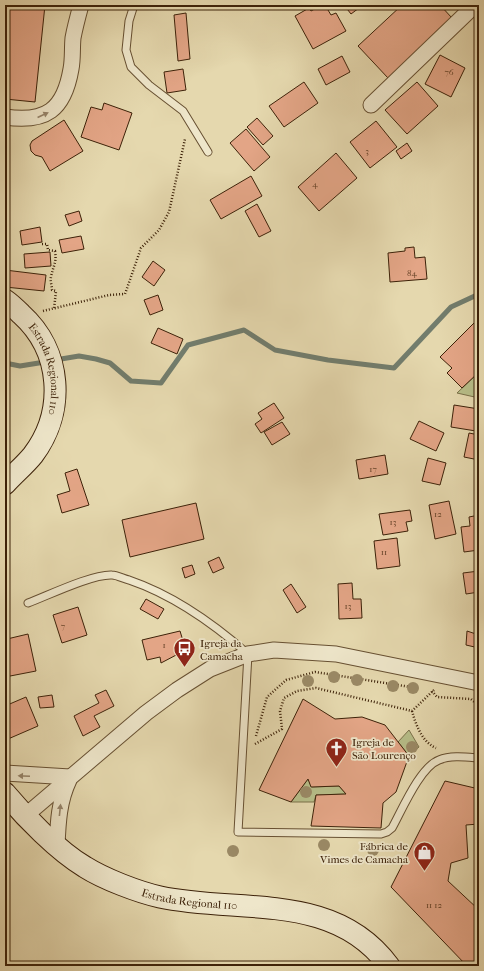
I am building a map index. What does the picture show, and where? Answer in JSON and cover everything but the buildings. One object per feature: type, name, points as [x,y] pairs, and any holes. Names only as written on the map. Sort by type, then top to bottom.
[{"type":"main road","name":"Estrada Regional 110","points":[[5,300],[30,322],[46,344],[54,369],[55,400],[46,432],[33,455],[5,484]]},
{"type":"main road","name":"Estrada Regional 110","points":[[5,793],[57,846],[85,868],[125,886],[159,897],[200,904],[303,912],[339,924],[367,941],[378,951],[389,966]]},
{"type":"street","points":[[5,118],[21,120],[43,116],[63,101],[71,69],[73,38],[81,5]]},
{"type":"street","points":[[371,105],[475,5]]},
{"type":"street","points":[[26,816],[146,713],[177,690],[210,669],[248,654],[274,650],[336,654],[479,683]]},
{"type":"street","points":[[5,773],[70,777]]},
{"type":"street","points":[[57,846],[59,808],[62,795],[70,777]]},
{"type":"lane","points":[[134,5],[129,21],[126,50],[131,67],[149,85],[183,111],[208,152]]},
{"type":"lane","points":[[28,604],[84,581],[112,575],[135,582],[165,595],[226,634],[248,654],[238,832],[381,834],[392,828],[419,777],[426,768],[438,760],[455,757],[479,758]]},
{"type":"path","points":[[30,322],[42,311],[109,295],[125,294],[141,248],[159,230],[169,212],[189,120]]},
{"type":"path","points":[[42,244],[47,244],[48,250],[55,251],[55,268],[51,277],[52,290],[56,291],[54,309]]},
{"type":"path","points":[[252,751],[267,697],[286,680],[315,672],[433,691],[437,697],[472,699],[479,706]]},
{"type":"path","points":[[412,711],[433,691],[445,675]]},
{"type":"path","points":[[254,744],[282,728],[280,711],[284,698],[297,691],[316,688],[412,711]]},
{"type":"path","points":[[412,711],[417,726],[427,743]]},
{"type":"green space","points":[[479,372],[479,398],[457,393]]},
{"type":"green space","points":[[409,730],[419,747],[409,756],[398,742]]},
{"type":"green space","points":[[308,779],[312,787],[339,786],[346,794],[316,795],[314,802],[291,802]]},
{"type":"waterway","points":[[55,360],[79,356],[96,359],[110,363],[131,381],[161,383],[188,345],[244,330],[275,350],[328,360],[394,368],[451,307],[479,294]]},
{"type":"waterway","points":[[5,363],[20,366],[45,362]]},
{"type":"place","name":"Igreja da Camacha","points":[[185,668]]},
{"type":"place","name":"Igreja de São Lourenço","points":[[337,768]]},
{"type":"place","name":"Fábrica de Vimes de Camacha","points":[[424,872]]}]
